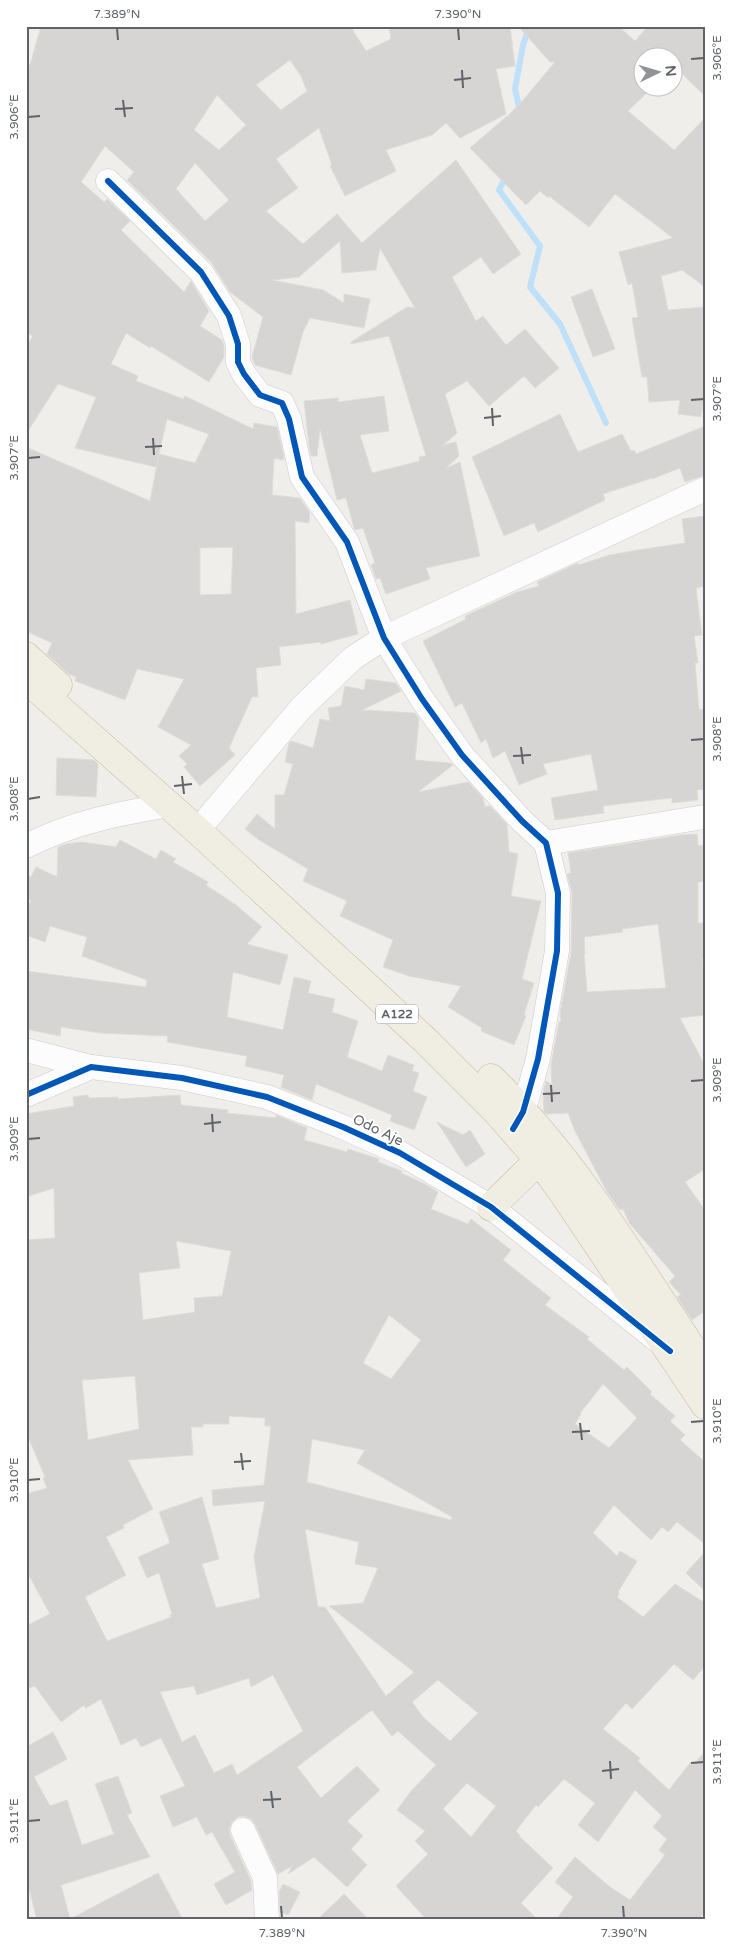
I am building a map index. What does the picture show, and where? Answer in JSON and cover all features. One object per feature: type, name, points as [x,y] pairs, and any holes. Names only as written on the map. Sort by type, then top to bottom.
[{"type":"highway","name":"A122","points":[[26,656],[454,1041],[545,1153],[593,1235],[705,1405]]},
{"type":"highway","name":"A122","points":[[26,679],[169,805],[470,1083],[518,1120]]},
{"type":"highway","name":"A122","points":[[545,1153],[579,1180],[609,1222],[705,1368]]},
{"type":"highway","points":[[491,1207],[545,1153]]},
{"type":"street","points":[[108,181],[201,272],[229,316],[238,344],[238,362],[244,374],[260,395],[282,403],[289,420],[302,477],[346,542],[384,638],[422,698],[462,755],[522,821],[546,844],[558,893],[557,950],[538,1058],[518,1120]]},
{"type":"street","points":[[208,818],[302,707],[353,658],[384,638],[705,489]]},
{"type":"street","points":[[26,846],[64,828],[110,815],[169,805]]},
{"type":"street","points":[[546,844],[704,817]]},
{"type":"street","name":"Odo Aje","points":[[26,1050],[91,1067],[182,1078],[267,1096],[400,1153],[491,1207],[670,1351]]},
{"type":"street","points":[[26,1095],[91,1067]]},
{"type":"street","points":[[243,1830],[265,1878],[267,1920]]},
{"type":"building","points":[[41,26],[350,26],[366,51],[391,39],[389,26],[510,26],[515,66],[496,69],[506,114],[460,138],[446,123],[432,135],[386,150],[396,171],[345,196],[330,166],[332,165],[319,128],[276,159],[298,188],[266,211],[303,244],[337,214],[362,243],[456,160],[521,254],[493,274],[481,257],[452,277],[476,321],[483,316],[506,345],[525,329],[559,368],[535,388],[524,376],[489,406],[467,381],[445,394],[457,433],[443,445],[456,442],[459,456],[446,468],[460,462],[480,556],[426,568],[430,579],[386,594],[380,578],[376,579],[371,565],[375,563],[363,528],[355,530],[346,498],[337,500],[320,429],[317,456],[311,456],[309,445],[304,401],[338,398],[338,402],[384,396],[389,431],[360,435],[372,473],[420,461],[419,457],[426,456],[389,336],[351,344],[351,342],[407,307],[415,308],[380,248],[376,270],[342,273],[340,241],[299,277],[272,280],[323,290],[344,303],[344,294],[370,299],[364,328],[310,318],[303,332],[291,375],[255,365],[252,357],[263,317],[230,292],[211,262],[127,180],[134,172],[105,146],[81,182],[104,202],[107,199],[130,221],[121,230],[184,292],[191,281],[209,311],[200,326],[222,340],[224,346],[224,357],[209,382],[151,346],[150,348],[126,333],[111,364],[138,376],[136,381],[183,399],[185,396],[253,429],[254,423],[277,427],[284,458],[283,460],[274,458],[272,495],[300,498],[310,513],[309,523],[295,521],[296,614],[350,600],[358,634],[321,644],[321,642],[279,647],[281,665],[256,668],[258,697],[252,697],[229,748],[235,755],[200,786],[184,767],[187,764],[179,756],[191,745],[158,727],[184,679],[137,669],[125,700],[75,681],[76,677],[69,674],[47,654],[52,643],[26,631],[26,447],[150,501],[159,454],[195,463],[209,434],[167,419],[156,467],[75,448],[96,397],[58,384],[26,434],[26,346],[33,336],[26,332],[26,64],[30,65]],"holes":[[[290,60],[301,76],[307,91],[281,110],[256,85]],[[217,95],[246,125],[219,150],[194,130]],[[195,163],[229,200],[205,221],[176,189]],[[233,547],[231,594],[200,595],[200,548]]]},
{"type":"building","points":[[518,26],[618,26],[635,41],[648,26],[705,26],[705,96],[684,76],[684,48],[634,48],[634,98],[642,98],[628,111],[674,150],[705,118],[705,287],[682,270],[661,276],[668,310],[705,307],[705,392],[701,417],[678,414],[680,400],[649,402],[647,377],[642,377],[632,318],[638,317],[632,283],[628,285],[619,252],[673,238],[615,194],[589,227],[540,191],[526,205],[470,148],[519,105],[555,62],[550,62]]},
{"type":"building","points":[[592,289],[615,349],[593,357],[571,297]]},
{"type":"building","points":[[560,414],[578,452],[622,434],[631,451],[634,450],[636,454],[705,426],[705,475],[685,482],[680,468],[603,494],[605,500],[538,532],[534,523],[504,536],[472,457]]},
{"type":"building","points":[[705,516],[705,586],[696,588],[702,635],[694,636],[698,663],[695,663],[699,710],[705,709],[705,789],[697,790],[698,800],[672,803],[672,798],[603,806],[604,813],[555,820],[551,798],[598,790],[591,754],[543,764],[547,774],[519,785],[505,751],[493,758],[486,739],[481,743],[462,703],[455,707],[423,641],[466,619],[465,616],[517,592],[539,586],[537,582],[578,563],[578,565],[610,555],[685,543],[682,519]]},
{"type":"building","points":[[366,679],[396,683],[401,691],[362,710],[415,713],[419,719],[415,760],[450,763],[453,765],[418,792],[468,782],[483,798],[485,807],[490,806],[507,824],[509,852],[518,854],[511,896],[541,901],[522,979],[534,983],[524,1015],[526,1016],[514,1045],[481,1031],[482,1028],[448,1007],[461,986],[409,976],[383,967],[393,940],[340,916],[347,901],[303,881],[308,869],[259,840],[245,829],[257,814],[275,829],[275,795],[284,795],[293,764],[285,762],[289,743],[291,741],[313,748],[320,719],[330,721],[328,708],[341,706],[345,686],[364,690]]},
{"type":"building","points":[[57,758],[94,760],[98,764],[96,797],[56,795]]},
{"type":"building","points":[[697,834],[698,846],[705,845],[705,881],[698,882],[698,923],[705,923],[705,957],[702,958],[705,983],[705,1015],[680,1018],[705,1066],[705,1169],[685,1182],[705,1210],[705,1311],[692,1320],[677,1297],[681,1295],[669,1282],[675,1276],[630,1224],[623,1209],[620,1210],[607,1192],[575,1131],[568,1113],[546,1114],[544,1112],[543,1093],[546,1081],[552,1085],[551,1065],[559,1022],[561,1021],[560,1013],[571,953],[572,893],[567,874],[571,873],[568,853]],"holes":[[[658,924],[666,988],[587,992],[584,937],[623,932],[622,929]]]},
{"type":"building","points":[[120,840],[156,859],[161,850],[176,859],[173,862],[208,882],[206,885],[236,905],[262,927],[247,944],[288,955],[280,985],[233,972],[227,1017],[283,1030],[294,977],[311,981],[308,993],[335,999],[332,1012],[358,1021],[347,1057],[382,1071],[388,1055],[414,1065],[412,1071],[419,1073],[413,1091],[427,1097],[414,1130],[390,1121],[392,1115],[316,1084],[312,1100],[281,1088],[284,1075],[245,1066],[247,1056],[167,1042],[168,1036],[100,1033],[61,1027],[60,1036],[26,1029],[26,971],[146,987],[147,980],[82,956],[87,937],[50,926],[45,942],[26,935],[26,913],[31,900],[26,898],[26,875],[31,877],[36,867],[57,877],[58,847],[66,844],[81,842],[116,847]]},
{"type":"building","points":[[88,1095],[89,1098],[118,1097],[118,1099],[180,1095],[181,1105],[228,1110],[227,1113],[276,1118],[276,1115],[307,1128],[304,1140],[347,1152],[348,1149],[379,1159],[378,1162],[402,1171],[401,1173],[438,1192],[431,1209],[468,1224],[471,1219],[511,1250],[503,1260],[551,1298],[545,1305],[589,1337],[587,1339],[624,1370],[627,1367],[652,1392],[650,1394],[675,1416],[670,1421],[685,1435],[680,1440],[705,1462],[705,1544],[677,1522],[668,1532],[662,1527],[651,1540],[614,1505],[593,1533],[617,1556],[620,1551],[637,1561],[618,1592],[617,1597],[643,1617],[675,1584],[705,1603],[705,1666],[693,1680],[674,1664],[632,1709],[626,1703],[603,1729],[640,1758],[638,1761],[669,1790],[690,1763],[693,1765],[705,1752],[705,1910],[699,1920],[556,1920],[573,1897],[555,1882],[575,1857],[610,1887],[630,1900],[665,1855],[659,1850],[667,1839],[653,1827],[662,1816],[635,1790],[598,1842],[578,1825],[595,1803],[564,1779],[538,1807],[536,1805],[516,1831],[553,1868],[521,1903],[538,1920],[427,1920],[396,1886],[428,1854],[415,1841],[425,1831],[397,1810],[412,1790],[436,1765],[398,1731],[392,1736],[372,1710],[297,1767],[321,1798],[357,1766],[380,1790],[347,1821],[363,1836],[351,1849],[367,1865],[347,1887],[314,1857],[288,1874],[292,1866],[278,1874],[255,1824],[251,1819],[244,1816],[238,1817],[232,1822],[229,1829],[230,1835],[251,1881],[252,1890],[226,1905],[214,1884],[235,1872],[212,1832],[206,1835],[197,1817],[173,1827],[160,1796],[185,1786],[161,1738],[141,1747],[136,1738],[121,1745],[101,1699],[86,1708],[84,1705],[61,1722],[35,1686],[26,1689],[26,1626],[50,1614],[26,1570],[26,1494],[47,1488],[43,1478],[45,1477],[26,1432],[26,1349],[29,1350],[26,1316],[26,1240],[55,1238],[54,1188],[26,1197],[26,1114],[74,1106],[73,1097]],"holes":[[[176,1241],[231,1251],[222,1296],[194,1298],[195,1312],[143,1320],[139,1273],[180,1268]],[[389,1315],[421,1340],[391,1379],[363,1363]],[[135,1376],[139,1429],[88,1440],[82,1380]],[[603,1384],[637,1418],[609,1448],[575,1424],[580,1413]],[[229,1416],[265,1418],[265,1426],[271,1426],[264,1485],[212,1490],[213,1506],[265,1501],[254,1557],[260,1598],[216,1608],[202,1564],[219,1559],[202,1497],[159,1512],[170,1543],[138,1557],[147,1578],[159,1573],[172,1614],[170,1615],[171,1617],[107,1641],[85,1597],[126,1575],[106,1537],[124,1528],[123,1525],[153,1509],[128,1460],[193,1455],[191,1427],[203,1427],[203,1424],[229,1424]],[[312,1439],[365,1450],[357,1463],[452,1517],[451,1520],[307,1482]],[[305,1529],[359,1542],[355,1564],[378,1568],[363,1603],[329,1606],[414,1672],[386,1696],[325,1607],[318,1607]],[[273,1675],[303,1731],[237,1775],[232,1764],[214,1773],[195,1735],[182,1742],[160,1692],[194,1686],[197,1695],[249,1678],[251,1687]],[[438,1680],[478,1713],[450,1741],[423,1717],[412,1702]],[[467,1783],[496,1806],[471,1837],[443,1809]]]},
{"type":"building","points":[[437,1122],[463,1135],[470,1130],[485,1154],[466,1167]]},
{"type":"building","points":[[705,1552],[705,1591],[686,1573]]},
{"type":"building","points":[[53,1732],[67,1759],[34,1777],[50,1806],[67,1800],[82,1845],[114,1834],[95,1784],[118,1776],[132,1813],[127,1815],[150,1857],[61,1885],[70,1919],[158,1873],[183,1920],[37,1920],[26,1877],[26,1747]]},
{"type":"building","points":[[283,1884],[300,1892],[288,1915],[280,1912],[279,1892]]},
{"type":"building","points":[[344,1894],[369,1920],[317,1920]]},
{"type":"waterway","points":[[520,111],[515,89],[527,33],[525,28]]},
{"type":"waterway","points":[[507,174],[499,190],[540,246],[530,287],[560,324],[606,423]]},
{"type":"cycle path","points":[[108,181],[201,272],[229,316],[238,344],[238,362],[244,374],[260,395],[282,403],[289,419],[302,477],[347,542],[384,638],[422,699],[462,755],[522,821],[546,843],[558,893],[557,951],[538,1059],[523,1112],[513,1129]]},
{"type":"cycle path","points":[[26,1095],[91,1067],[182,1078],[267,1097],[343,1127],[400,1153],[491,1207],[670,1351]]}]
